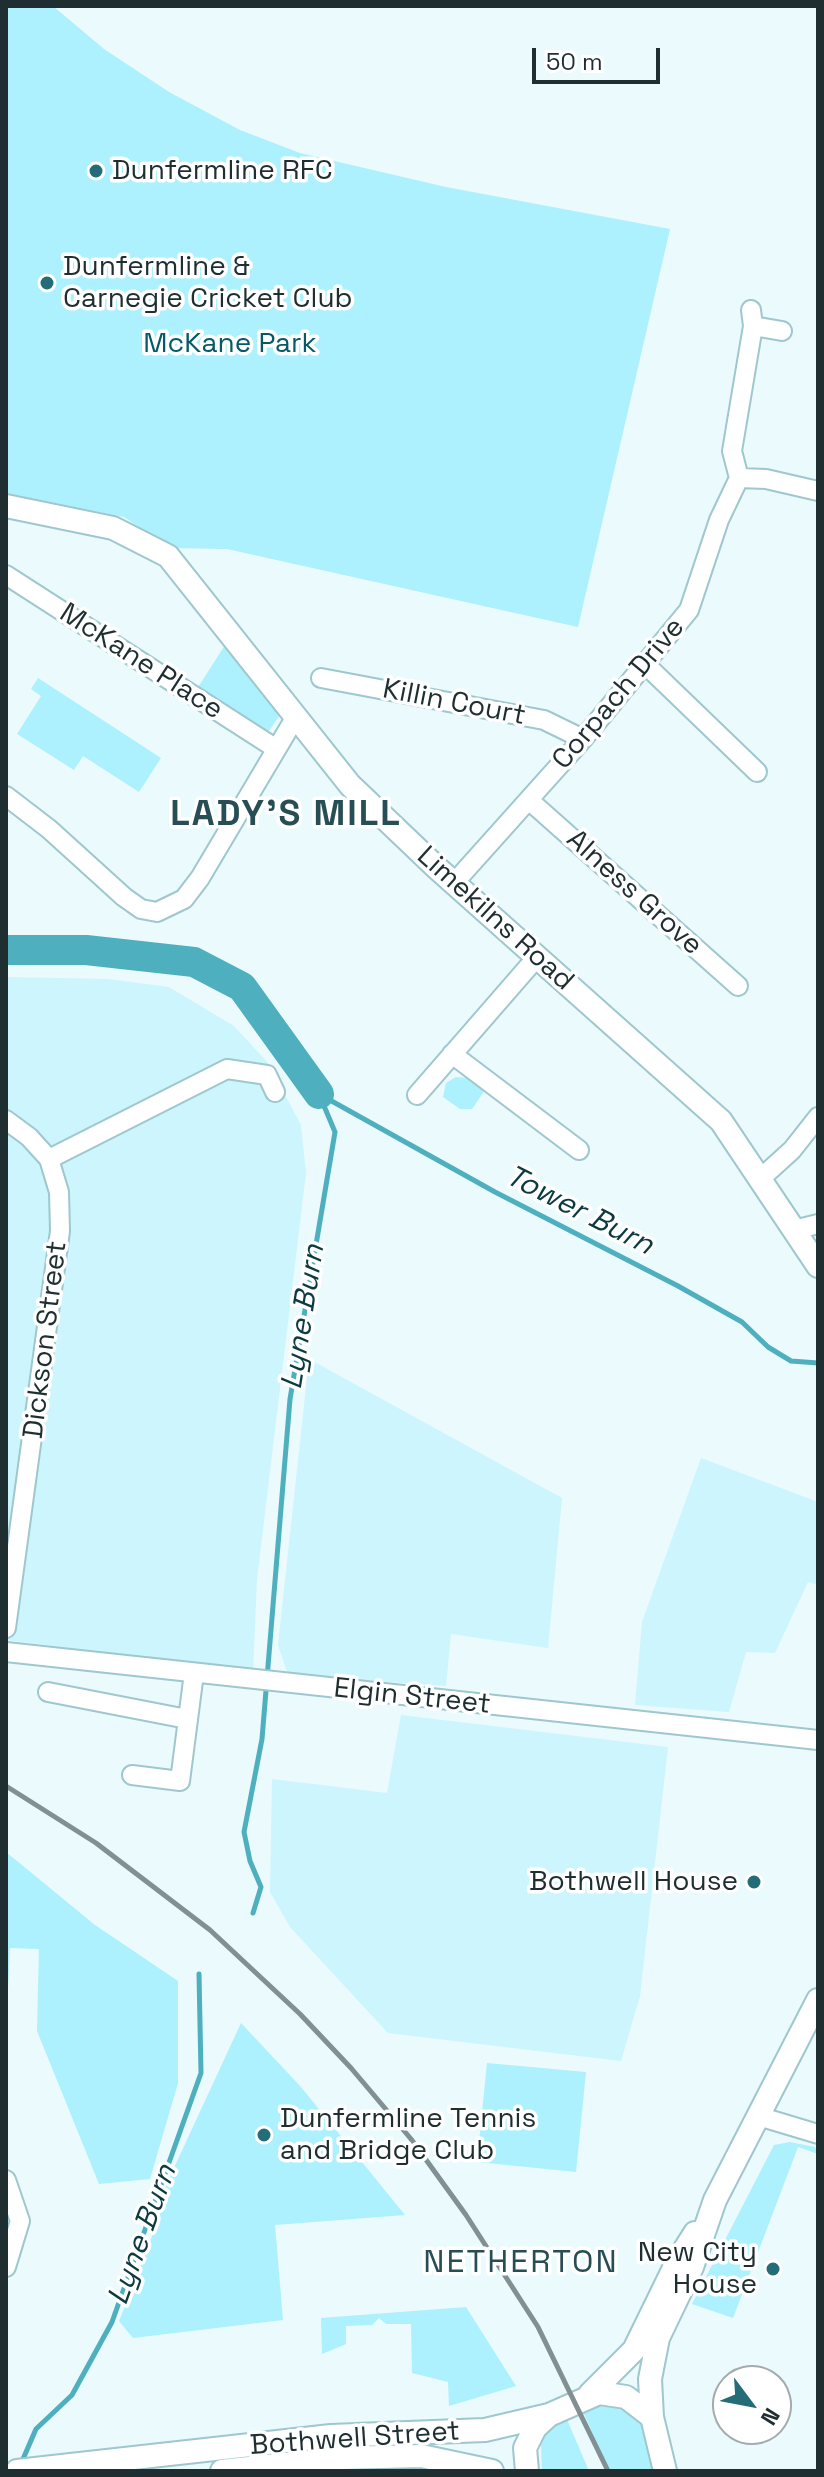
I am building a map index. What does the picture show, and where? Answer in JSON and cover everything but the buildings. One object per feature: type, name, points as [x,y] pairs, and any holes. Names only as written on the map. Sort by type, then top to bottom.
[{"type":"main road","name":"Limekilns Road","points":[[6,506],[113,528],[168,556],[350,785],[454,883],[721,1121],[818,1266]]},
{"type":"main road","points":[[527,2471],[524,2455],[527,2441],[549,2415],[590,2394],[634,2350],[678,2260],[709,2213],[818,2000]]},
{"type":"main road","points":[[665,2471],[652,2417],[650,2386],[656,2347],[692,2267],[709,2213]]},
{"type":"main road","points":[[590,2394],[626,2397],[652,2417]]},
{"type":"main road","name":"Bothwell Street","points":[[23,2470],[331,2436],[489,2430],[549,2415]]},
{"type":"main road","name":"Bothwell Street","points":[[222,2471],[342,2458],[421,2456],[492,2471]]},
{"type":"street","points":[[782,331],[752,318],[732,451],[739,478],[766,479],[818,491]]},
{"type":"street","name":"Corpach Drive","points":[[454,883],[530,801],[689,610],[719,520],[739,478]]},
{"type":"street","name":"McKane Place","points":[[6,575],[275,748]]},
{"type":"street","points":[[646,665],[757,772]]},
{"type":"street","name":"Killin Court","points":[[321,678],[544,720],[583,739]]},
{"type":"street","points":[[6,796],[49,829],[124,897],[141,909],[157,912],[184,899],[200,878],[295,718]]},
{"type":"street","name":"Alness Grove","points":[[530,801],[738,986]]},
{"type":"street","points":[[417,1095],[537,957]]},
{"type":"street","points":[[452,1054],[579,1150]]},
{"type":"street","points":[[6,1120],[29,1137],[49,1159],[227,1069],[267,1075],[275,1092]]},
{"type":"street","points":[[760,1179],[792,1150],[818,1117]]},
{"type":"street","name":"Dickson Street","points":[[6,1628],[60,1231],[59,1192],[49,1159]]},
{"type":"street","points":[[794,1230],[818,1224]]},
{"type":"street","name":"Elgin Street","points":[[6,1652],[818,1740]]},
{"type":"street","points":[[132,1775],[180,1781],[194,1673]]},
{"type":"street","points":[[48,1692],[187,1719]]},
{"type":"street","points":[[758,2116],[818,2134]]},
{"type":"street","points":[[6,2180],[20,2221],[6,2267]]},
{"type":"shaded area","points":[[6,977],[108,979],[169,987],[234,1026],[268,1063],[301,1125],[306,1173],[257,1579],[253,1671],[6,1640]]},
{"type":"shaded area","points":[[309,1359],[562,1498],[548,1648],[451,1634],[446,1686],[288,1675],[278,1645]]},
{"type":"shaded area","points":[[701,1458],[818,1502],[818,1585],[808,1582],[775,1653],[746,1652],[729,1712],[635,1705],[642,1622]]},
{"type":"shaded area","points":[[401,1715],[668,1747],[640,1996],[621,2061],[388,2033],[290,1927],[270,1892],[272,1779],[387,1793]]},
{"type":"green space","name":"McKane Park","points":[[6,6],[53,6],[104,49],[169,92],[240,130],[300,153],[446,187],[670,229],[578,627],[227,549],[170,548],[124,517],[6,493]]},
{"type":"green space","points":[[225,645],[280,715],[266,735],[195,692]]},
{"type":"green space","points":[[38,678],[161,758],[139,792],[83,756],[74,770],[17,734],[41,696],[31,689]]},
{"type":"green space","points":[[456,1077],[469,1078],[485,1090],[472,1109],[460,1109],[443,1097],[446,1083]]},
{"type":"green space","points":[[6,1852],[95,1925],[178,1981],[178,2083],[150,2179],[99,2184],[37,2031],[39,1949],[10,1948],[6,2029]]},
{"type":"green space","name":"Dunfermline Tennis and Bridge Club","points":[[241,2023],[301,2087],[405,2215],[275,2225],[283,2320],[133,2338],[119,2321],[156,2226],[167,2183]]},
{"type":"green space","points":[[487,2063],[586,2072],[576,2172],[477,2162]]},
{"type":"green space","points":[[790,2142],[815,2147],[818,2154],[798,2147],[733,2318],[692,2304],[774,2145]]},
{"type":"green space","points":[[466,2307],[516,2386],[449,2406],[448,2382],[412,2373],[411,2324],[386,2324],[379,2318],[372,2325],[346,2326],[346,2344],[322,2354],[321,2318]]},
{"type":"green space","points":[[617,2402],[641,2419],[655,2471],[609,2471],[581,2407]]},
{"type":"green space","points":[[565,2415],[589,2471],[542,2471],[541,2445],[548,2427]]},
{"type":"waterway","name":"Lyne Burn","points":[[6,950],[86,950],[194,962],[242,987],[319,1094]]},
{"type":"waterway","name":"Tower Burn","points":[[319,1094],[495,1192],[742,1322],[768,1347],[791,1361],[818,1363]]},
{"type":"waterway","name":"Lyne Burn","points":[[253,1913],[261,1887],[250,1861],[244,1832],[262,1739],[290,1399],[335,1132],[319,1094]]},
{"type":"waterway","name":"Lyne Burn","points":[[20,2466],[36,2429],[72,2395],[112,2322],[201,2073],[199,1974]]},
{"type":"railway","points":[[6,1786],[96,1843],[210,1930],[300,2014],[351,2068],[411,2139],[466,2215],[538,2327],[608,2471]]},
{"type":"place","name":"Dunfermline RFC","points":[[96,171]]},
{"type":"place","name":"Dunfermline & Carnegie Cricket Club","points":[[47,283]]},
{"type":"place","name":"Bothwell House","points":[[754,1882]]},
{"type":"place","name":"Dunfermline Tennis and Bridge Club","points":[[264,2135]]},
{"type":"place","name":"New City House","points":[[773,2269]]},
{"type":"district","name":"LADY'S MILL","points":[[286,815]]},
{"type":"district","name":"NETHERTON","points":[[521,2263]]}]
